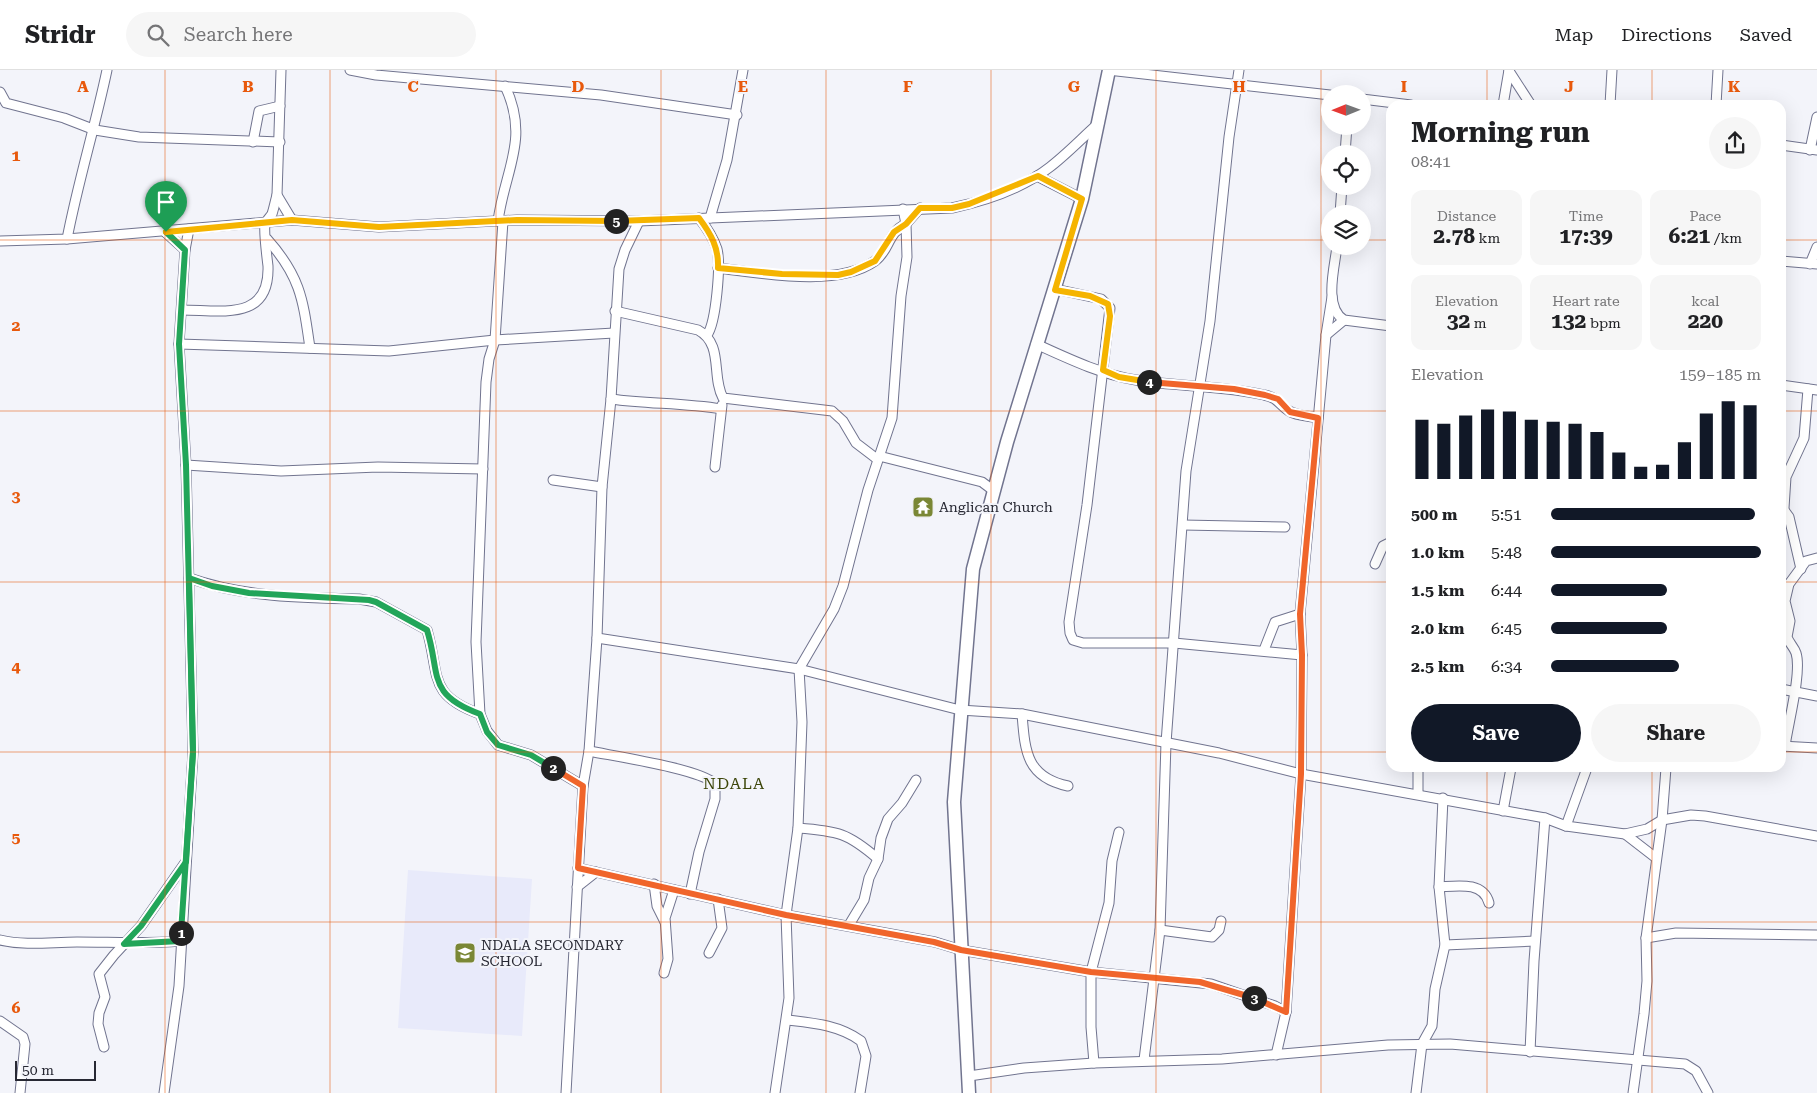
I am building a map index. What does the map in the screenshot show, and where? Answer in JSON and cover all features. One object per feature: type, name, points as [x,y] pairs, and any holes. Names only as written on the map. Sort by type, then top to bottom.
[{"type":"street","points":[[67,239],[80,175],[95,130],[107,70]]},
{"type":"street","points":[[182,310],[243,308],[254,303],[264,295],[268,279],[265,224],[271,216],[276,195],[280,142],[281,70]]},
{"type":"street","points":[[350,70],[376,75],[601,95],[737,115]]},
{"type":"street","points":[[710,218],[727,160],[737,115],[743,70]]},
{"type":"street","points":[[969,1093],[954,802],[973,568],[1036,344],[1055,290],[1082,199],[1109,70],[1321,94]]},
{"type":"street","points":[[1144,1060],[1160,930],[1166,743],[1186,471],[1198,386],[1210,321],[1239,70]]},
{"type":"street","points":[[1610,100],[1612,70]]},
{"type":"street","points":[[1716,100],[1718,70]]},
{"type":"street","points":[[1504,100],[1509,71]]},
{"type":"street","points":[[1509,71],[1528,100]]},
{"type":"street","points":[[505,86],[513,102],[517,132],[515,156],[502,196],[495,340],[489,360],[486,382],[476,632],[480,714],[487,732],[498,745],[531,755],[583,786]]},
{"type":"street","points":[[0,92],[3,103],[64,118],[95,130],[139,137],[280,142]]},
{"type":"street","points":[[1371,100],[1386,102]]},
{"type":"street","points":[[253,142],[259,111],[280,106]]},
{"type":"street","points":[[1786,146],[1813,150],[1817,117]]},
{"type":"street","points":[[0,240],[67,239],[265,224],[292,220],[379,227],[500,221],[639,221],[952,208],[969,204],[1038,176],[1052,166],[1099,123]]},
{"type":"street","points":[[1038,176],[1082,199]]},
{"type":"street","points":[[276,195],[292,220]]},
{"type":"street","points":[[718,268],[782,274],[838,275],[851,272],[875,261],[894,232],[906,224],[920,208]]},
{"type":"street","points":[[775,1093],[789,998],[786,915],[798,828],[802,722],[799,669],[834,609],[843,586],[894,403],[901,296],[907,257],[906,224],[903,209]]},
{"type":"street","points":[[699,218],[709,231],[717,250],[718,268],[713,323],[707,335]]},
{"type":"street","points":[[566,1093],[583,786],[589,751],[597,638],[602,486],[611,400],[615,311],[621,258],[639,221]]},
{"type":"street","points":[[164,1093],[179,986],[180,941],[193,752],[186,465],[179,344],[185,250],[189,229]]},
{"type":"street","points":[[166,232],[185,250]]},
{"type":"street","points":[[267,239],[283,257],[296,279],[303,299],[310,348]]},
{"type":"street","points":[[1786,261],[1813,264],[1817,247]]},
{"type":"street","points":[[1276,1055],[1286,1012],[1301,774],[1302,655],[1300,614],[1326,335],[1336,255]]},
{"type":"street","points":[[1055,290],[1090,296],[1108,304],[1110,316],[1069,622],[1073,640],[1079,643],[1174,643],[1302,655]]},
{"type":"street","points":[[1332,297],[1336,312],[1344,320],[1386,325]]},
{"type":"street","points":[[615,311],[698,330],[707,335],[713,345],[723,398],[716,467]]},
{"type":"street","points":[[1326,335],[1344,320]]},
{"type":"street","points":[[179,344],[389,351],[495,340],[614,333]]},
{"type":"street","points":[[1036,344],[1082,365],[1136,380],[1265,395],[1278,399],[1290,412],[1318,418]]},
{"type":"street","points":[[1786,386],[1812,390],[1804,438],[1786,477]]},
{"type":"street","points":[[723,398],[832,411],[843,421],[856,443],[878,458],[982,482],[994,491]]},
{"type":"street","points":[[611,400],[676,403],[721,409]]},
{"type":"street","points":[[186,465],[281,471],[378,467],[483,469]]},
{"type":"street","points":[[553,480],[602,486]]},
{"type":"street","points":[[1786,513],[1789,517],[1801,569]]},
{"type":"street","points":[[1182,525],[1285,527]]},
{"type":"street","points":[[1375,564],[1383,546],[1386,544]]},
{"type":"street","points":[[1786,580],[1801,569],[1806,561],[1817,558]]},
{"type":"street","points":[[189,578],[212,586],[249,593],[376,602],[427,630],[437,679],[446,696],[458,706],[480,714]]},
{"type":"street","points":[[1786,605],[1790,621],[1787,637],[1797,658],[1796,692],[1786,734]]},
{"type":"street","points":[[1264,650],[1275,622],[1300,614]]},
{"type":"street","points":[[597,638],[799,669],[960,710],[1022,714],[1219,753],[1301,774],[1442,798],[1544,818],[1566,826],[1625,834],[1647,829],[1662,820],[1691,815],[1817,836]]},
{"type":"street","points":[[1786,690],[1817,696]]},
{"type":"street","points":[[1022,714],[1026,748],[1032,764],[1044,778],[1068,786]]},
{"type":"street","points":[[1786,746],[1817,748]]},
{"type":"street","points":[[589,751],[687,772],[706,778],[715,784],[715,799],[699,852],[690,894]]},
{"type":"street","points":[[1418,772],[1418,794]]},
{"type":"street","points":[[1503,811],[1510,772]]},
{"type":"street","points":[[1566,826],[1585,772]]},
{"type":"street","points":[[1633,1093],[1647,981],[1646,938],[1662,820],[1666,772]]},
{"type":"street","points":[[849,925],[864,900],[878,859],[881,838],[888,819],[902,803],[916,780]]},
{"type":"street","points":[[1416,1093],[1422,1044],[1432,1026],[1436,980],[1442,968],[1446,945],[1439,887],[1442,798]]},
{"type":"street","points":[[1530,1052],[1535,941],[1544,818]]},
{"type":"street","points":[[798,828],[842,834],[859,843],[878,859]]},
{"type":"street","points":[[1094,1063],[1091,1027],[1091,972],[1109,903],[1112,862],[1119,832]]},
{"type":"street","points":[[1625,834],[1656,858]]},
{"type":"street","points":[[104,1047],[98,1024],[105,994],[99,976],[141,926],[186,862]]},
{"type":"street","points":[[578,868],[786,915],[934,942],[961,950],[1091,972],[1154,980],[1210,984],[1275,1006],[1286,1012]]},
{"type":"street","points":[[577,887],[596,872]]},
{"type":"street","points":[[654,884],[657,906],[665,922]]},
{"type":"street","points":[[1439,887],[1476,888],[1484,894],[1489,903]]},
{"type":"street","points":[[664,973],[668,959],[665,922],[674,890]]},
{"type":"street","points":[[709,953],[722,928],[718,899]]},
{"type":"street","points":[[1160,930],[1212,937],[1219,930],[1221,921]]},
{"type":"street","points":[[1646,938],[1676,933],[1817,935]]},
{"type":"street","points":[[0,940],[22,944],[124,944],[180,941]]},
{"type":"street","points":[[1446,945],[1535,941]]},
{"type":"street","points":[[787,1020],[821,1024],[846,1032],[861,1041],[866,1056],[860,1093]]},
{"type":"street","points":[[0,1021],[23,1037],[25,1044],[20,1093]]},
{"type":"street","points":[[969,1076],[1024,1068],[1094,1063],[1222,1059],[1388,1045],[1474,1045],[1530,1052],[1676,1062],[1691,1066],[1696,1071],[1708,1093]]},
{"type":"shaded area","name":"NDALA SECONDARY SCHOOL","points":[[408,870],[532,879],[522,1036],[398,1028]]},
{"type":"place","name":"Anglican Church","points":[[923,507]]},
{"type":"place","name":"NDALA SECONDARY SCHOOL","points":[[465,953]]},
{"type":"district","name":"NDALA","points":[[734,783]]},
{"type":"route","points":[[166,232],[185,250],[179,344],[186,465],[189,578],[193,752],[190,810],[186,862],[141,926],[124,944],[180,941],[190,810],[193,752],[191,675],[189,578],[212,586],[249,593],[369,600],[423,627],[427,630],[429,636],[437,679],[446,696],[458,706],[480,714],[487,732],[498,745],[531,755],[583,786],[578,868],[786,915],[849,925],[934,942],[961,950],[1091,972],[1154,980],[1210,984],[1275,1006],[1286,1012],[1292,943],[1301,774],[1302,655],[1300,614],[1318,418],[1290,412],[1280,400],[1265,395],[1234,389],[1136,380],[1119,377],[1103,370],[1110,316],[1108,304],[1101,299],[1090,296],[1055,290],[1082,199],[1038,176],[969,204],[952,208],[920,208],[906,224],[901,226],[888,239],[885,249],[875,261],[851,272],[838,275],[782,274],[718,268],[717,250],[709,231],[699,218],[590,222],[517,220],[379,227],[292,220],[166,232]]}]
